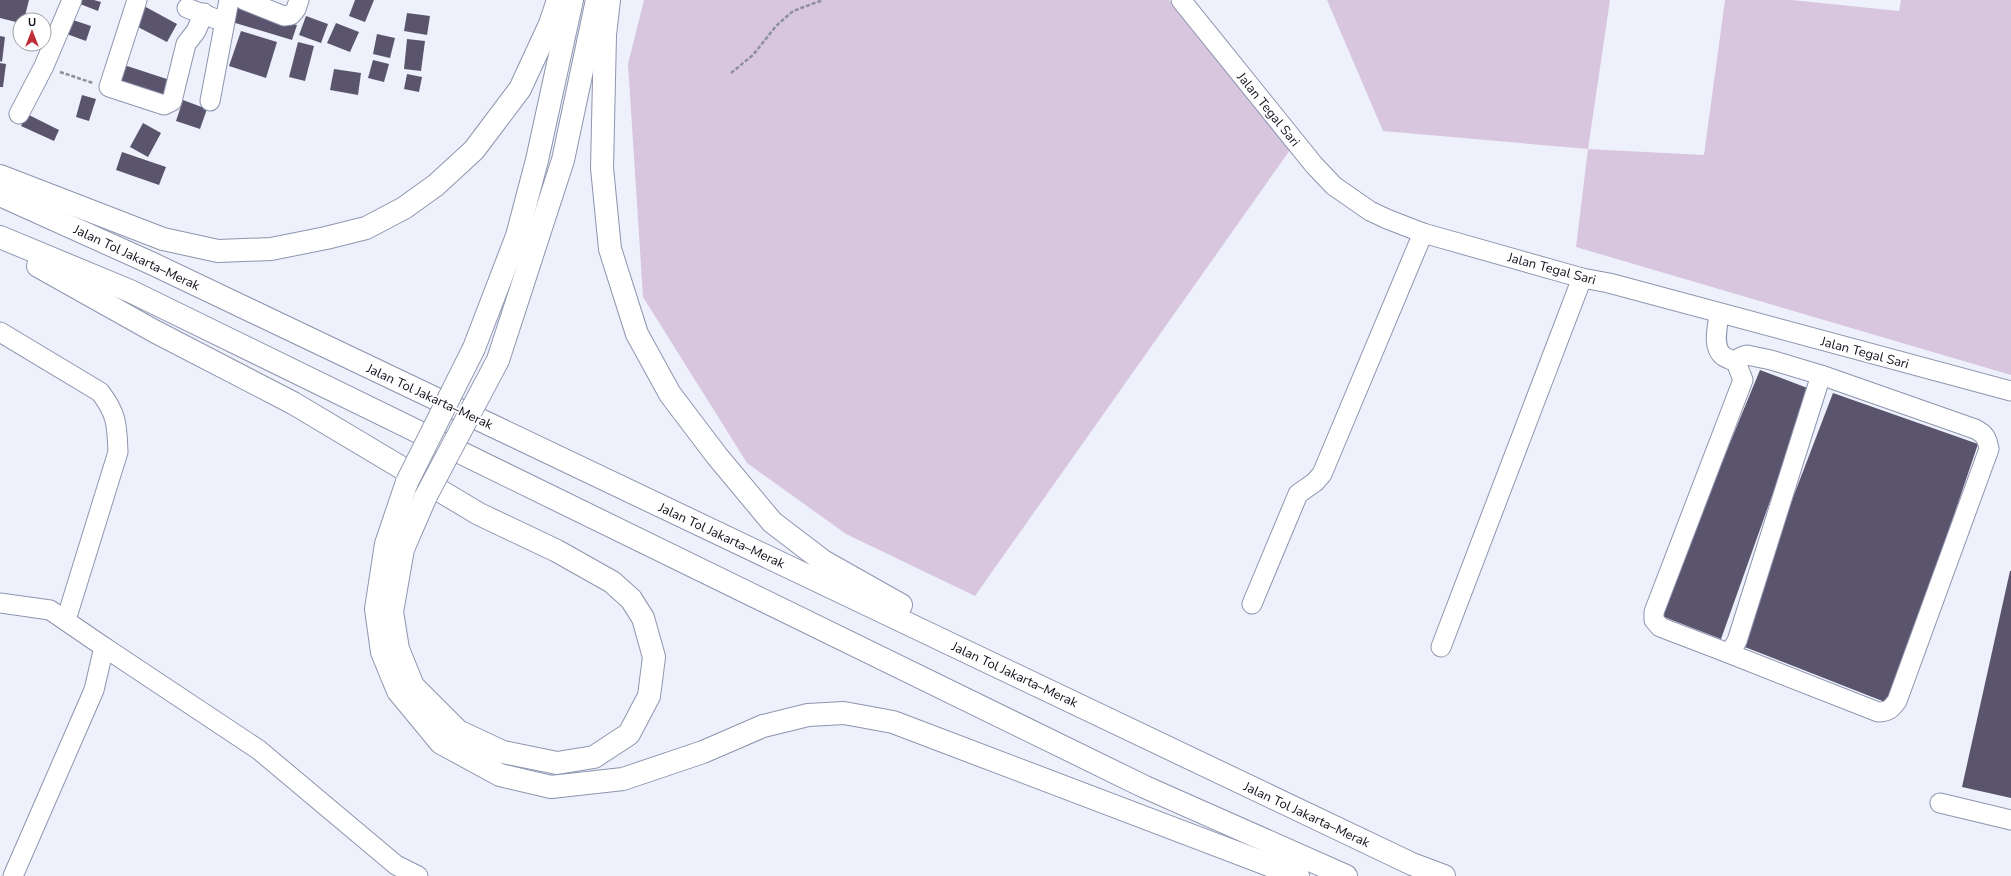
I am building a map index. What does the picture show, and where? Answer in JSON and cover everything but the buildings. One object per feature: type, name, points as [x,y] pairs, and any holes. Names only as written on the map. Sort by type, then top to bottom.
[{"type":"highway","points":[[0,176],[163,239],[218,251],[271,249],[366,228],[404,208],[436,185],[474,150],[520,89],[550,24],[558,0]]},
{"type":"highway","points":[[572,0],[537,160],[517,236],[474,348],[407,482],[386,544],[376,609],[382,652],[398,691],[441,742],[500,775],[551,787],[623,779],[703,752],[763,726],[808,715],[844,713],[893,722],[1298,876]]},
{"type":"highway","points":[[0,244],[154,331],[293,403],[479,514],[557,551],[612,582],[631,599],[643,618],[654,657],[649,696],[629,734],[594,757],[556,763],[503,752],[458,731],[414,686],[398,649],[392,612],[402,549],[426,496],[498,360],[530,266],[563,160],[596,0]]},
{"type":"highway","points":[[609,0],[605,35],[602,168],[610,250],[638,334],[670,394],[717,456],[772,522],[823,561],[887,598],[1249,783],[1412,864]]},
{"type":"highway","name":"Jalan Tol Jakarta–Merak","points":[[0,195],[168,271],[1412,864],[1444,876]]},
{"type":"highway","points":[[0,237],[130,291],[1145,787],[1346,876]]},
{"type":"street","points":[[19,114],[44,66],[72,0]]},
{"type":"street","points":[[137,0],[109,87],[164,105],[169,104],[172,101],[186,44],[196,31],[196,10],[224,23]]},
{"type":"street","points":[[210,102],[229,0]]},
{"type":"street","points":[[244,0],[284,16],[291,15],[296,9],[299,0]]},
{"type":"street","name":"Jalan Tegal Sari","points":[[1181,0],[1314,165],[1334,186],[1370,211],[1423,233],[1582,278],[1609,283],[1719,314],[2011,391]]},
{"type":"street","points":[[1252,604],[1298,494],[1315,482],[1322,474],[1423,233]]},
{"type":"street","points":[[1441,647],[1582,278]]},
{"type":"street","points":[[1719,314],[1716,340],[1718,348],[1722,355],[1736,362],[1743,380],[1654,612],[1654,620],[1660,627],[1878,712],[1886,712],[1891,709],[1897,701],[1989,449],[1988,439],[1984,434],[1975,429],[1821,374],[1754,355],[1741,357],[1736,362]]},
{"type":"street","points":[[0,332],[100,392],[109,404],[117,424],[118,452],[66,620]]},
{"type":"street","points":[[1728,653],[1737,641],[1821,374]]},
{"type":"street","points":[[0,603],[50,610],[66,620],[259,750],[396,865],[418,876]]},
{"type":"street","points":[[13,876],[94,690],[104,647]]},
{"type":"street","points":[[1940,803],[2011,820]]},
{"type":"path","points":[[731,73],[753,55],[776,26],[793,11],[823,0]]},
{"type":"path","points":[[44,66],[109,87]]},
{"type":"shaded area","points":[[644,0],[1169,0],[1290,150],[975,596],[846,534],[747,463],[643,297],[628,64]]},
{"type":"shaded area","points":[[1327,0],[1610,0],[1588,149],[1383,131]]},
{"type":"shaded area","points":[[1725,0],[1792,0],[1899,11],[1901,0],[2011,0],[2011,375],[1576,247],[1588,149],[1704,155]]}]
